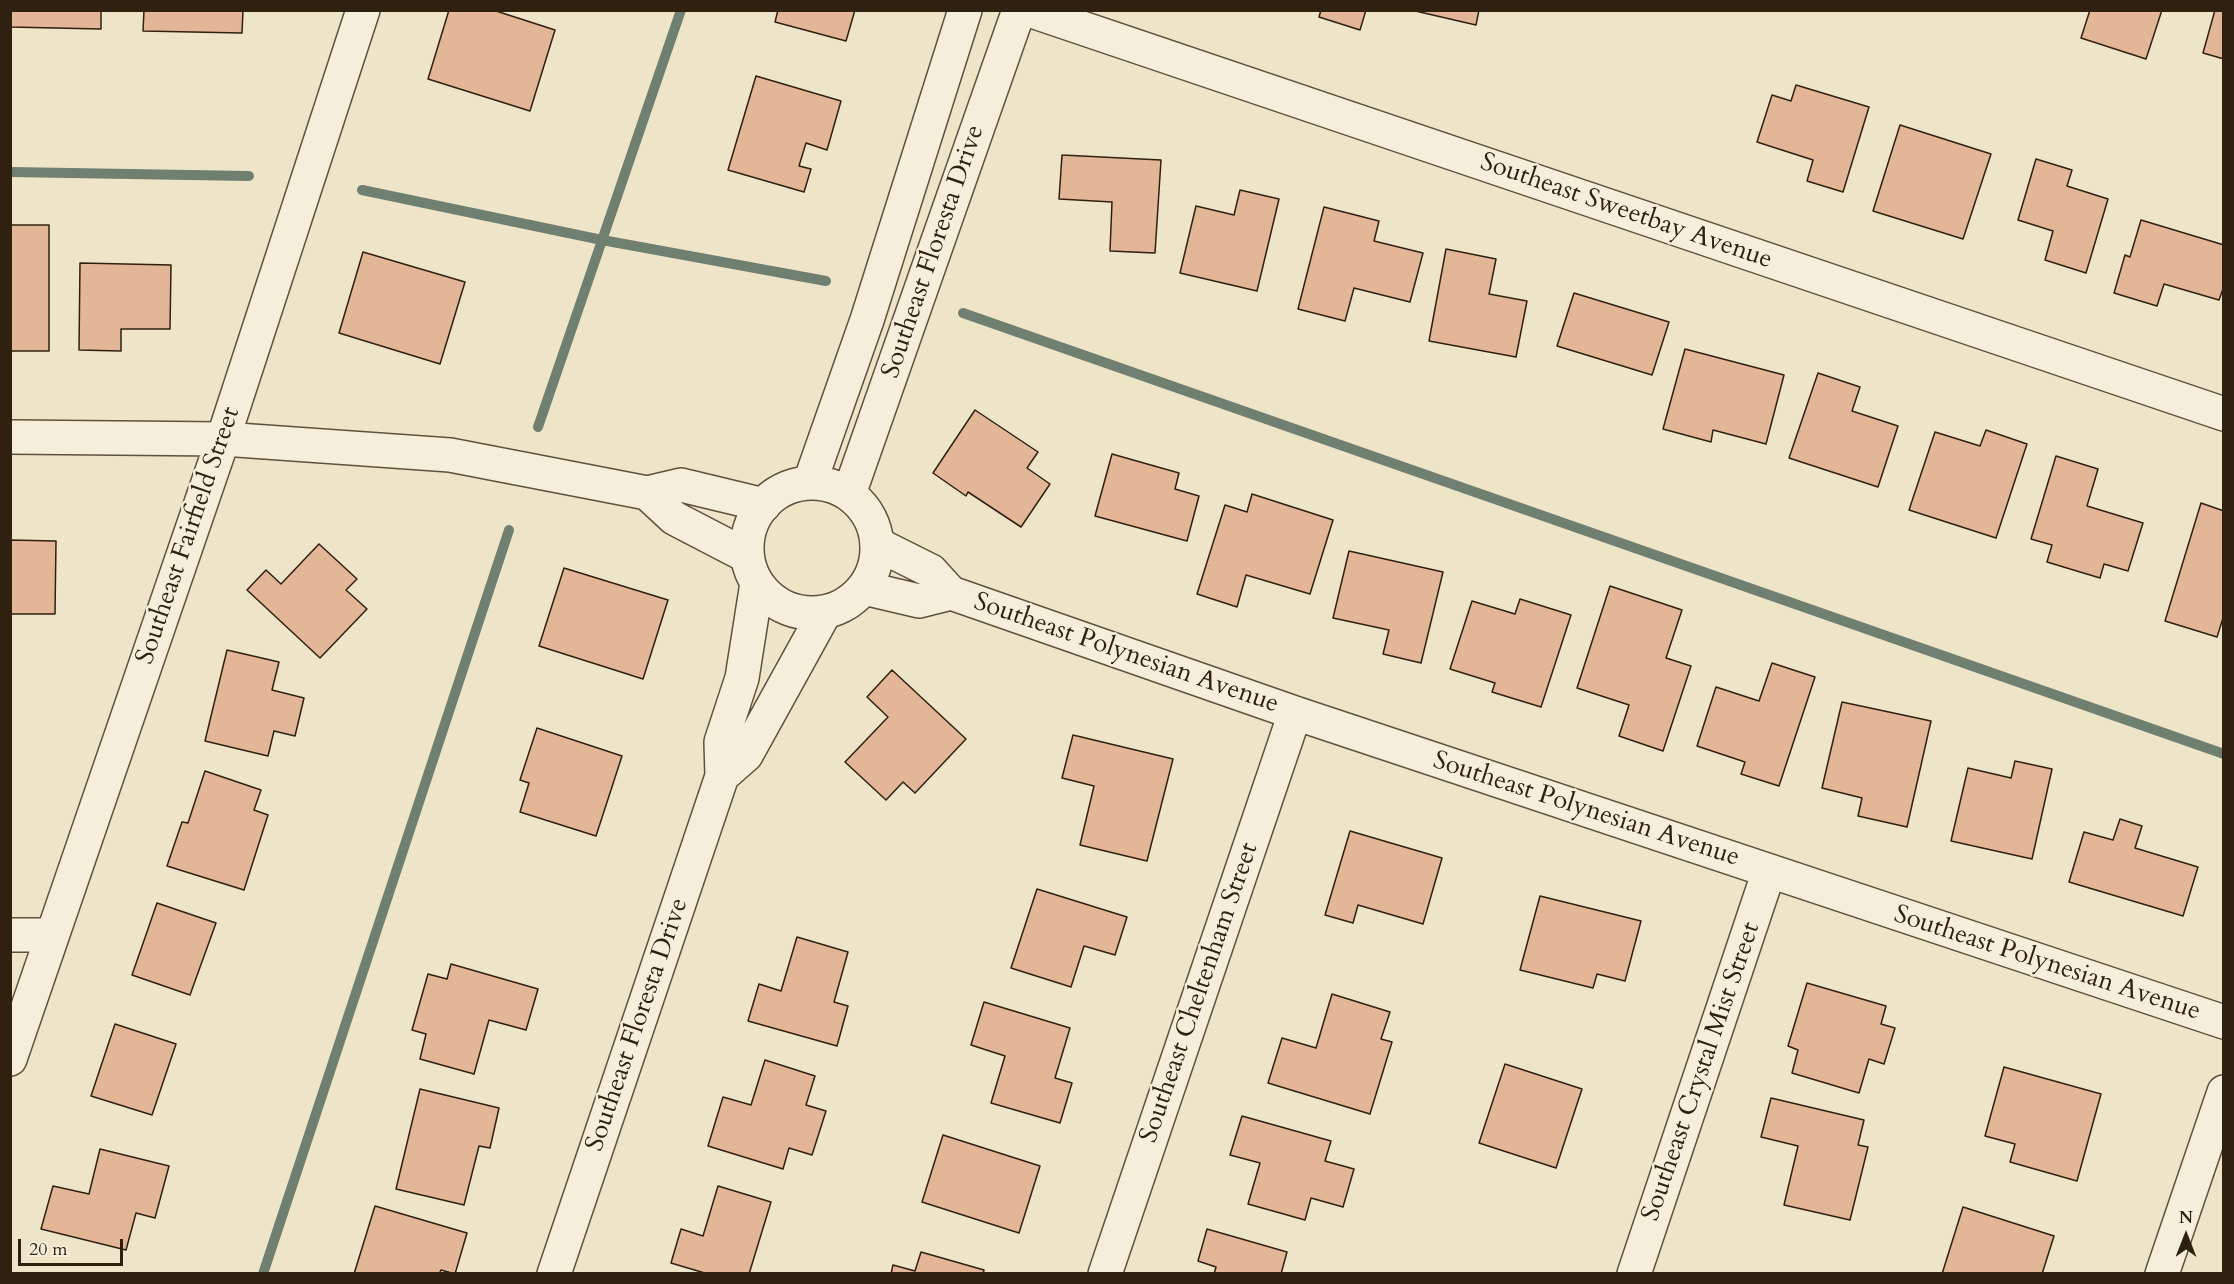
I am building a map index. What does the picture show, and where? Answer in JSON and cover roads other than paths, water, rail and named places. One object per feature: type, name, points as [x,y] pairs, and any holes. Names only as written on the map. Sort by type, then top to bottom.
[{"type":"street","name":"Southeast Fairfield Street","points":[[10,1059],[223,439],[363,10]]},
{"type":"street","name":"Southeast Floresta Drive","points":[[810,482],[867,320],[965,10]]},
{"type":"street","name":"Southeast Floresta Drive","points":[[849,494],[1019,10]]},
{"type":"street","name":"Southeast Sweetbay Avenue","points":[[1029,10],[2223,414]]},
{"type":"street","points":[[10,437],[223,439],[450,455],[647,493],[681,485],[764,505]]},
{"type":"street","points":[[647,493],[674,518],[752,570],[770,598],[787,608],[806,613],[825,612],[840,607],[864,588],[872,575],[876,560],[877,544],[873,525],[863,508],[849,494],[832,486],[810,482],[778,492],[753,520],[748,538],[752,570]]},
{"type":"street","name":"Southeast Polynesian Avenue","points":[[877,544],[931,571],[951,593],[1295,713],[2223,1022]]},
{"type":"street","name":"Southeast Floresta Drive","points":[[554,1274],[722,776],[721,742],[742,678],[752,570]]},
{"type":"street","name":"Southeast Polynesian Avenue","points":[[864,588],[919,601],[951,593]]},
{"type":"street","points":[[722,776],[746,755],[825,612]]},
{"type":"street","name":"Southeast Cheltenham Street","points":[[1105,1274],[1295,713]]},
{"type":"street","name":"Southeast Crystal Mist Street","points":[[1635,1274],[1769,871]]},
{"type":"street","points":[[10,935],[52,935]]},
{"type":"street","points":[[2162,1274],[2223,1092]]},
{"type":"waterway","points":[[538,427],[681,10]]},
{"type":"waterway","points":[[10,172],[249,176]]},
{"type":"waterway","points":[[362,190],[602,240],[826,281]]},
{"type":"waterway","points":[[963,313],[2224,754]]},
{"type":"waterway","points":[[263,1274],[509,530]]}]
